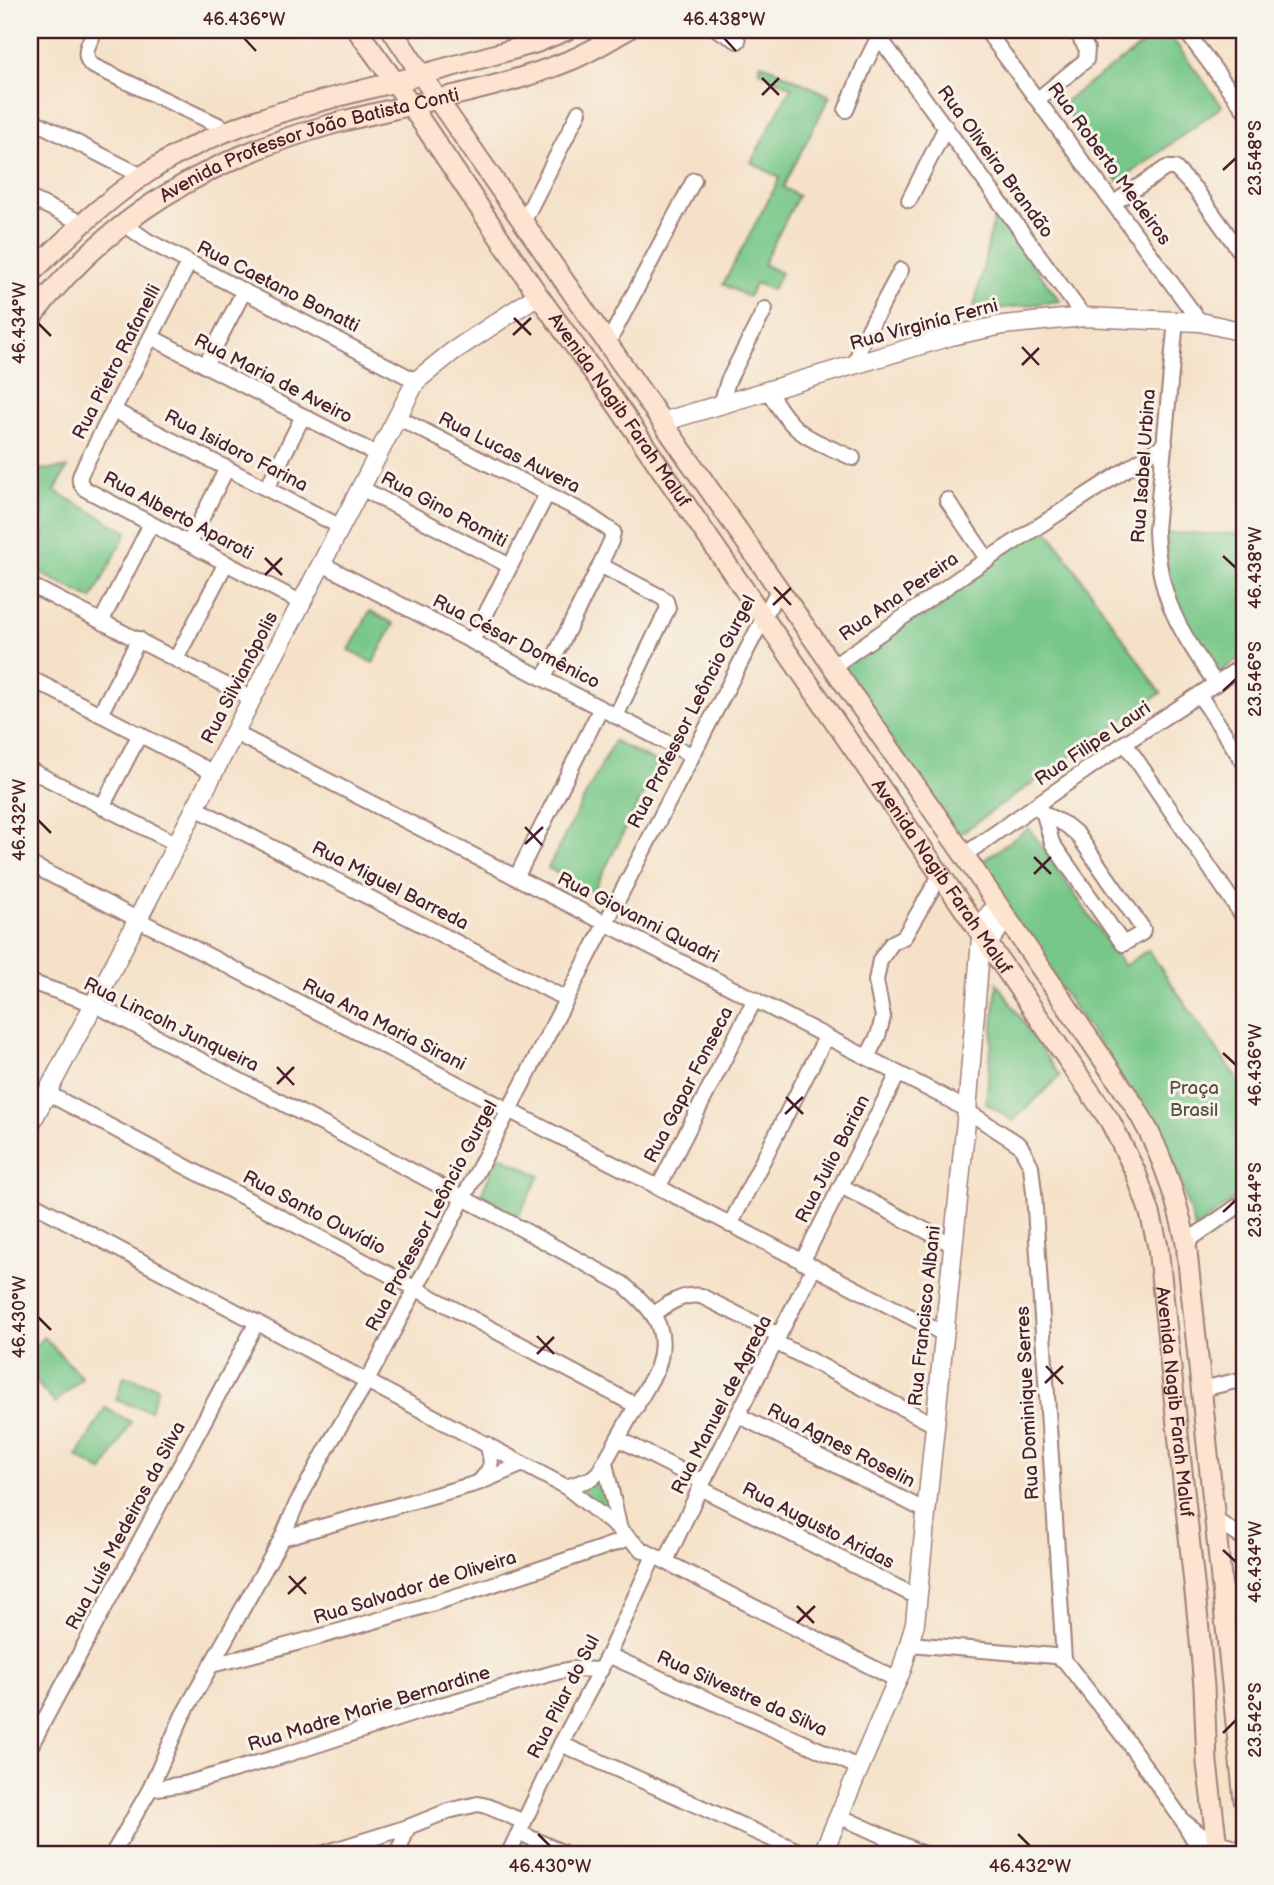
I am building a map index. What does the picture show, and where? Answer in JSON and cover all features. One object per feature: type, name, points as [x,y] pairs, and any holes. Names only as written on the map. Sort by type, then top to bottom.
[{"type":"main road","name":"Avenida Nagib Farah Maluf","points":[[357,30],[929,857],[984,943],[1110,1121],[1125,1147],[1150,1213],[1158,1247],[1199,1630],[1207,1763],[1217,1848]]},
{"type":"main road","name":"Avenida Nagib Farah Maluf","points":[[392,30],[1135,1106],[1169,1178],[1185,1241],[1244,1800]]},
{"type":"main road","name":"Avenida Professor João Batista Conti","points":[[30,319],[78,265],[124,224],[218,164],[337,123],[438,100],[548,69],[574,59],[627,30]]},
{"type":"main road","name":"Avenida Professor João Batista Conti","points":[[30,274],[87,219],[142,176],[183,152],[304,104],[422,75],[536,43],[563,32]]},
{"type":"main road","points":[[563,32],[561,50],[564,55],[574,59]]},
{"type":"main road","points":[[536,43],[550,51],[552,61],[548,69]]},
{"type":"main road","points":[[87,219],[108,214],[124,224]]},
{"type":"main road","points":[[538,295],[552,288],[571,291]]},
{"type":"main road","points":[[615,402],[645,420],[662,422]]},
{"type":"main road","points":[[929,857],[958,848]]},
{"type":"main road","points":[[944,879],[953,866],[958,848]]},
{"type":"main road","points":[[1171,1372],[1181,1391],[1202,1389]]},
{"type":"street","points":[[96,30],[87,47],[86,56],[91,65],[231,131]]},
{"type":"street","points":[[718,30],[738,41]]},
{"type":"street","name":"Rua Roberto Medeiros","points":[[986,30],[1200,322]]},
{"type":"street","points":[[1038,99],[1086,60],[1087,49],[1075,30]]},
{"type":"street","points":[[1185,30],[1244,108]]},
{"type":"street","points":[[846,110],[876,33]]},
{"type":"street","name":"Rua Oliveira Brandão","points":[[876,33],[1084,317]]},
{"type":"street","points":[[523,222],[579,112]]},
{"type":"street","points":[[30,119],[142,176]]},
{"type":"street","points":[[909,200],[946,127]]},
{"type":"street","points":[[1114,203],[1166,168],[1175,168],[1196,190],[1244,257]]},
{"type":"street","points":[[608,343],[694,180]]},
{"type":"street","points":[[30,198],[87,219]]},
{"type":"street","name":"Rua Caetano Bonatti","points":[[124,224],[148,241],[416,381]]},
{"type":"street","name":"Rua Pietro Rafanelli","points":[[79,478],[189,263]]},
{"type":"street","points":[[856,364],[861,344],[901,270]]},
{"type":"street","points":[[205,366],[244,291]]},
{"type":"street","name":"Rua Silvianópolis","points":[[30,1125],[416,381],[452,352],[538,295]]},
{"type":"street","points":[[721,404],[727,381],[765,309]]},
{"type":"street","name":"Rua Virginía Ferni","points":[[662,422],[951,336],[1003,325],[1084,317],[1200,322],[1244,332]]},
{"type":"street","name":"Rua Isabel Urbina","points":[[1176,320],[1156,530],[1160,577],[1173,617],[1216,684]]},
{"type":"street","name":"Rua Maria de Aveiro","points":[[151,337],[378,455]]},
{"type":"street","points":[[768,390],[794,428],[804,436],[853,458]]},
{"type":"street","name":"Rua Isidoro Farina","points":[[113,410],[341,527]]},
{"type":"street","points":[[267,488],[303,416]]},
{"type":"street","name":"Rua Lucas Auvera","points":[[397,417],[603,523],[612,532],[612,537],[600,565]]},
{"type":"street","name":"Rua Ana Pereira","points":[[832,667],[988,560],[1165,444]]},
{"type":"street","points":[[189,543],[227,468]]},
{"type":"street","name":"Rua Alberto Aparoti","points":[[79,478],[85,489],[302,603]]},
{"type":"street","name":"Rua Gino Romiti","points":[[361,488],[510,566]]},
{"type":"street","points":[[472,641],[547,494]]},
{"type":"street","points":[[947,500],[988,560]]},
{"type":"street","points":[[102,620],[151,524]]},
{"type":"street","points":[[176,659],[226,563]]},
{"type":"street","name":"Rua César Domênico","points":[[323,564],[691,755]]},
{"type":"street","points":[[544,678],[600,565],[661,597],[668,604],[667,614],[616,716]]},
{"type":"street","points":[[32,587],[102,620],[253,699]]},
{"type":"street","name":"Rua Professor Leôncio Gurgel","points":[[113,1855],[150,1789],[182,1717],[282,1538],[298,1503],[367,1381],[463,1199],[778,590]]},
{"type":"street","points":[[100,714],[139,639]]},
{"type":"street","name":"Rua Filipe Lauri","points":[[958,848],[1040,810],[1125,743],[1244,665]]},
{"type":"street","points":[[30,678],[214,773]]},
{"type":"street","points":[[1199,696],[1244,763]]},
{"type":"street","points":[[516,878],[601,708]]},
{"type":"street","name":"Rua Giovanni Quadri","points":[[235,733],[898,1073],[967,1111],[1020,1145]]},
{"type":"street","points":[[102,807],[140,734]]},
{"type":"street","points":[[1125,743],[1244,918]]},
{"type":"street","points":[[30,770],[177,844]]},
{"type":"street","name":"Rua Miguel Barreda","points":[[196,808],[566,999]]},
{"type":"street","points":[[1040,810],[1077,834],[1143,929],[1142,933],[1123,944],[1052,843],[1040,810]]},
{"type":"street","name":"Rua Ana Maria Sirani","points":[[30,864],[944,1334]]},
{"type":"street","points":[[867,1057],[878,1036],[883,1017],[876,981],[880,960],[892,943],[904,937],[944,879]]},
{"type":"street","name":"Rua Francisco Albani","points":[[822,1855],[897,1681],[915,1623],[984,943],[984,919],[1002,911]]},
{"type":"street","name":"Rua Lincoln Junqueira","points":[[30,982],[94,1004],[623,1284],[653,1315],[660,1329],[663,1352],[638,1406],[605,1463],[591,1479],[569,1489]]},
{"type":"street","name":"Rua Gapar Fonseca","points":[[657,1188],[755,999]]},
{"type":"street","points":[[730,1225],[826,1037]]},
{"type":"street","name":"Rua Julio Barian","points":[[808,1265],[841,1186],[898,1073]]},
{"type":"street","name":"Rua Santo Ouvídio","points":[[47,1093],[638,1406]]},
{"type":"street","name":"Rua Dominique Serres","points":[[1020,1145],[1031,1166],[1034,1193],[1064,1660]]},
{"type":"street","points":[[841,1186],[953,1245]]},
{"type":"street","points":[[30,1202],[569,1489],[624,1534],[660,1559],[897,1681]]},
{"type":"street","points":[[1185,1241],[1244,1202]]},
{"type":"street","name":"Rua Manuel de Agreda","points":[[660,1559],[702,1485],[777,1338],[808,1265]]},
{"type":"street","points":[[653,1315],[682,1297],[692,1294],[701,1296],[935,1425]]},
{"type":"street","name":"Rua Luís Medeiros da Silva","points":[[30,1747],[257,1322]]},
{"type":"street","points":[[1202,1389],[1244,1379]]},
{"type":"street","name":"Rua Agnes Roselin","points":[[738,1415],[928,1512]]},
{"type":"street","name":"Rua Augusto Aridas","points":[[619,1439],[919,1598]]},
{"type":"street","points":[[478,1483],[490,1469],[492,1460],[487,1444]]},
{"type":"street","points":[[605,1463],[624,1534]]},
{"type":"street","points":[[282,1538],[478,1483],[523,1464]]},
{"type":"street","points":[[1216,1520],[1244,1539]]},
{"type":"street","name":"Rua Salvador de Oliveira","points":[[211,1665],[302,1643],[520,1577],[624,1534]]},
{"type":"street","name":"Rua Pilar do Sul","points":[[508,1855],[561,1744],[660,1559]]},
{"type":"street","points":[[909,1644],[1055,1656],[1064,1660],[1127,1741],[1183,1821],[1203,1855]]},
{"type":"street","name":"Rua Silvestre da Silva","points":[[608,1655],[860,1768]]},
{"type":"street","name":"Rua Madre Marie Bernardine","points":[[150,1789],[184,1784],[270,1760],[434,1707],[557,1672],[579,1668],[601,1670]]},
{"type":"street","points":[[561,1744],[807,1855]]},
{"type":"street","points":[[318,1855],[408,1827],[449,1811],[478,1804],[568,1855]]},
{"type":"street","points":[[839,1816],[925,1855]]},
{"type":"street","points":[[1183,1821],[1217,1848],[1244,1852]]},
{"type":"street","points":[[397,1855],[408,1827]]},
{"type":"green space","points":[[1166,30],[1222,106],[1119,182],[1061,104]]},
{"type":"green space","points":[[761,63],[830,96],[783,187],[798,196],[763,264],[781,273],[772,290],[756,283],[748,297],[723,284],[780,178],[751,162],[791,87],[758,70]]},
{"type":"green space","points":[[995,214],[1060,301],[973,312]]},
{"type":"green space","points":[[67,468],[55,491],[127,532],[92,599],[30,568],[30,543],[41,542],[45,533],[37,470]]},
{"type":"green space","points":[[1045,526],[1161,693],[958,835],[841,668]]},
{"type":"green space","points":[[1167,533],[1244,534],[1244,655],[1219,673],[1198,648],[1174,602],[1167,571]]},
{"type":"green space","points":[[370,611],[394,624],[373,663],[349,650]]},
{"type":"green space","points":[[614,741],[659,764],[593,892],[548,868]]},
{"type":"green space","name":"Praça Brasil","points":[[1029,828],[1124,966],[1148,950],[1244,1089],[1244,1191],[1195,1229],[1179,1177],[1156,1128],[977,865]]},
{"type":"green space","points":[[997,983],[1060,1076],[1013,1121],[986,1103]]},
{"type":"green space","points":[[499,1155],[540,1176],[517,1218],[480,1196]]},
{"type":"green space","points":[[44,1337],[82,1378],[55,1403],[30,1376],[30,1351]]},
{"type":"green space","points":[[124,1376],[158,1387],[150,1411],[116,1400]]},
{"type":"green space","points":[[105,1408],[131,1422],[103,1472],[77,1457]]},
{"type":"green space","points":[[605,1468],[612,1516],[570,1488]]}]
